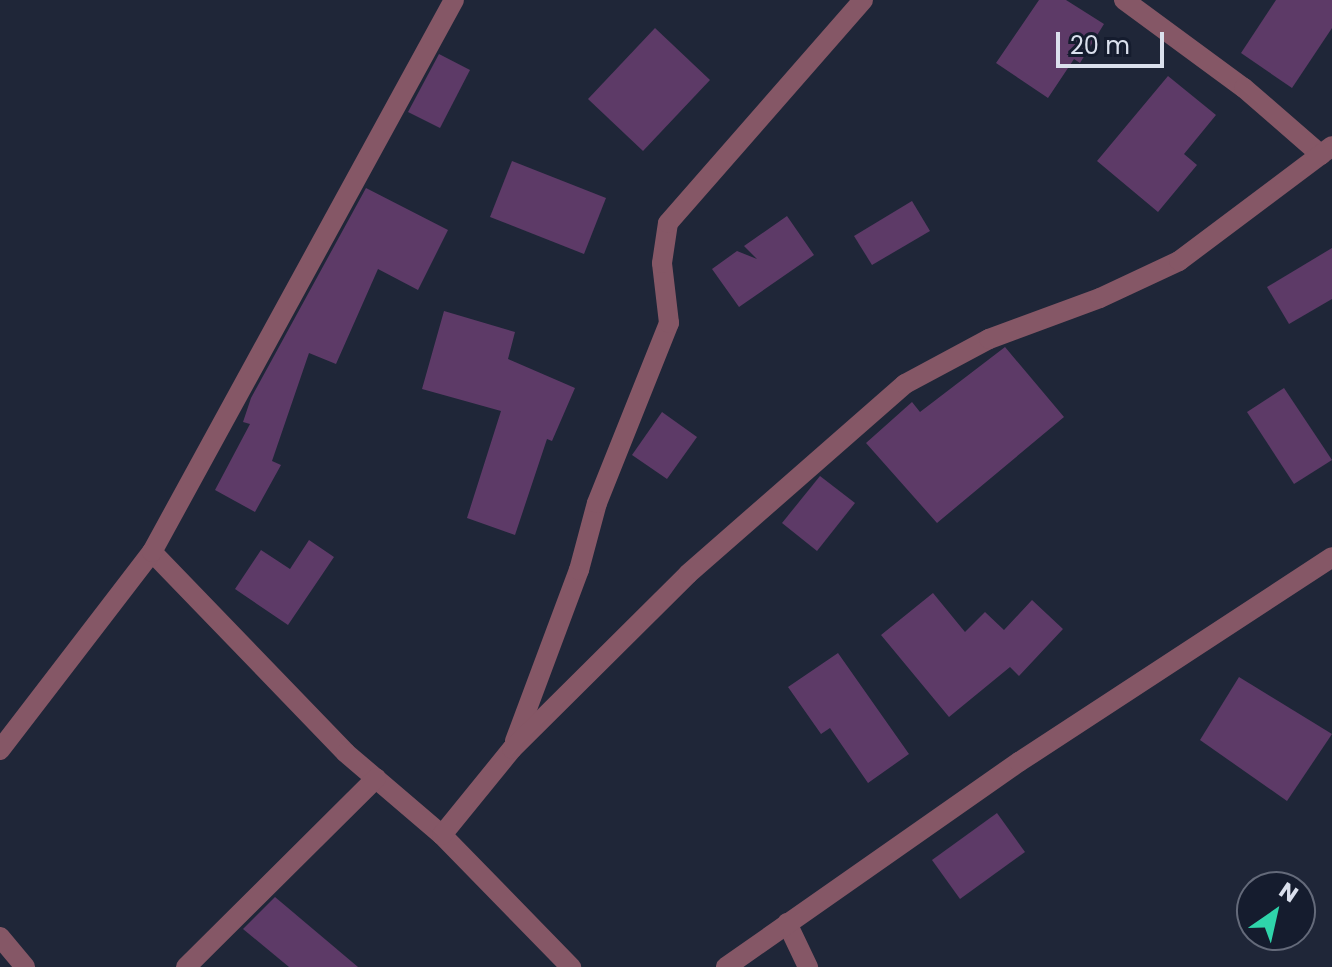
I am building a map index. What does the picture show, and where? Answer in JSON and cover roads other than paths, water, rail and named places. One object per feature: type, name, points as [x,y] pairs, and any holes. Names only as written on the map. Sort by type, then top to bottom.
[{"type":"street","points":[[0,750],[152,552],[454,0]]},
{"type":"street","points":[[512,749],[579,570],[597,503],[669,323],[662,263],[668,223],[863,0]]},
{"type":"street","points":[[442,835],[512,749],[688,574],[905,384],[989,339],[1100,298],[1179,261],[1327,151],[1124,0]]},
{"type":"street","points":[[152,552],[376,778],[442,835],[571,967]]},
{"type":"street","points":[[726,967],[1019,762],[1332,557]]},
{"type":"street","points":[[186,967],[376,778]]},
{"type":"street","points":[[787,923],[808,967]]},
{"type":"street","points":[[0,937],[25,967]]}]
